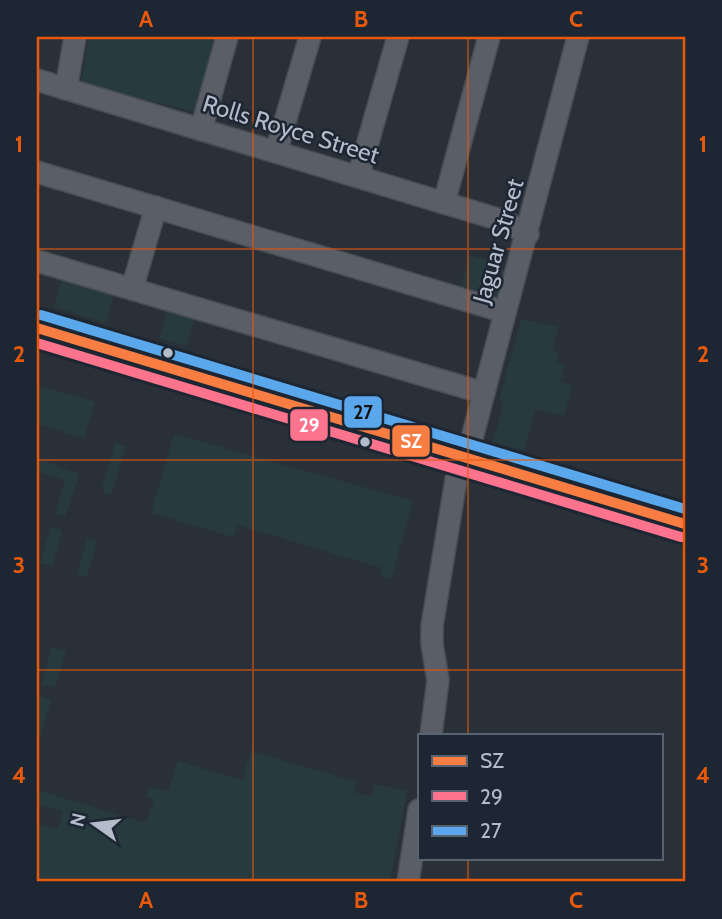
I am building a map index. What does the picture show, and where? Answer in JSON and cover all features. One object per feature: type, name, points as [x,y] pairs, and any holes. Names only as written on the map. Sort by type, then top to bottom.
[{"type":"highway","points":[[37,328],[459,468],[685,549]]},
{"type":"highway","points":[[37,354],[459,468],[685,524]]},
{"type":"street","points":[[66,89],[75,37]]},
{"type":"street","points":[[201,130],[226,37]]},
{"type":"street","points":[[276,152],[310,37]]},
{"type":"street","points":[[358,177],[398,37]]},
{"type":"street","points":[[444,203],[489,37]]},
{"type":"street","name":"Jaguar Street","points":[[431,734],[438,680],[432,626],[459,468],[472,438],[579,37]]},
{"type":"street","name":"Rolls Royce Street","points":[[37,80],[504,221],[528,234]]},
{"type":"street","points":[[37,172],[505,312]]},
{"type":"street","points":[[132,289],[156,207]]},
{"type":"street","points":[[37,261],[484,393]]},
{"type":"street","points":[[408,882],[418,817]]},
{"type":"green space","points":[[89,37],[215,37],[195,112],[81,84]]},
{"type":"green space","points":[[469,255],[493,262],[507,272],[496,301],[459,293]]},
{"type":"green space","points":[[63,275],[115,290],[106,323],[54,307]]},
{"type":"green space","points":[[169,306],[196,314],[186,346],[159,338]]},
{"type":"green space","points":[[521,319],[558,327],[552,351],[559,354],[557,362],[565,364],[560,382],[572,385],[564,416],[535,409],[524,451],[493,442],[504,402],[499,400]]},
{"type":"green space","points":[[37,385],[95,402],[84,438],[37,424]]},
{"type":"green space","points":[[174,434],[413,501],[391,579],[380,575],[382,568],[238,525],[233,537],[151,513]]},
{"type":"green space","points":[[115,443],[126,446],[111,495],[105,493],[102,488]]},
{"type":"green space","points":[[37,459],[77,473],[78,478],[65,516],[55,514],[65,480],[37,471]]},
{"type":"green space","points":[[51,526],[61,530],[52,566],[40,563]]},
{"type":"green space","points":[[87,539],[97,542],[87,577],[77,574]]},
{"type":"green space","points":[[52,647],[66,651],[55,688],[41,684]]},
{"type":"green space","points":[[37,695],[51,700],[40,737],[37,736]]},
{"type":"green space","points":[[251,751],[356,782],[354,792],[371,797],[375,784],[407,791],[390,882],[37,882],[37,823],[58,829],[63,812],[37,804],[37,790],[146,823],[154,799],[146,796],[149,787],[168,792],[178,761],[242,780]]},
{"type":"transit line","name":"27","points":[[41,315],[685,509]]},
{"type":"transit line","name":"SZ","points":[[37,328],[685,524]]},
{"type":"transit line","name":"29","points":[[37,343],[681,537]]}]
